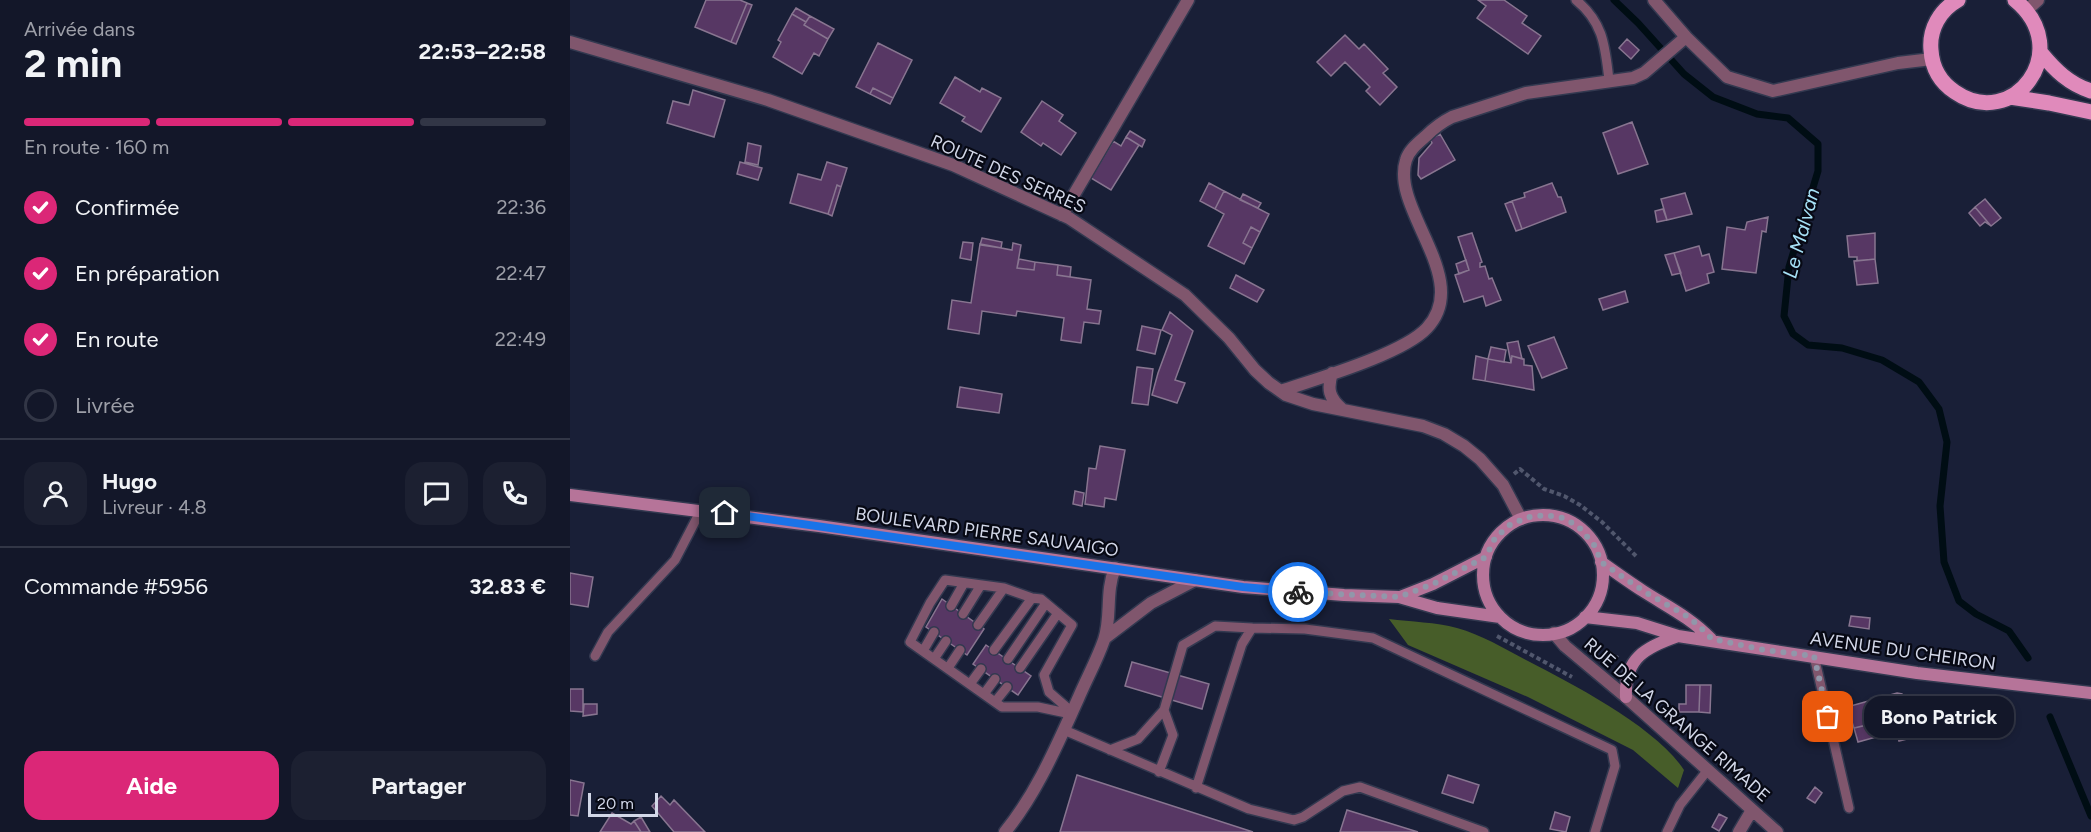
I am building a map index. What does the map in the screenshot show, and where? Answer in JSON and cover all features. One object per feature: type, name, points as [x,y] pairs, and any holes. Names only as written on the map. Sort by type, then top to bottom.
[{"type":"main road","points":[[1958,0],[1941,6],[1930,43],[1932,59],[1938,75],[1948,88],[1962,97],[1977,102],[1994,102],[2010,97],[2034,75],[2041,53],[2039,34],[2026,3]]},
{"type":"main road","points":[[2041,53],[2063,76],[2079,87],[2091,91]]},
{"type":"main road","points":[[2010,97],[2091,112]]},
{"type":"main road","name":"BOULEVARD PIERRE SAUVAIGO","points":[[571,496],[701,510],[1284,591],[1399,597],[1437,608],[1500,617]]},
{"type":"main road","points":[[1546,515],[1571,522],[1590,538],[1599,554],[1601,588],[1595,604],[1585,618],[1571,628],[1554,633],[1531,634],[1500,617],[1488,600],[1484,568],[1486,557],[1495,538],[1511,524],[1521,519],[1546,515]]},
{"type":"main road","name":"BOULEVARD PIERRE SAUVAIGO","points":[[1399,597],[1433,584],[1486,557]]},
{"type":"main road","points":[[1601,562],[1645,592],[1685,615],[1712,639]]},
{"type":"main road","name":"AVENUE DU CHEIRON","points":[[1585,618],[1637,623],[1678,636],[1712,639],[1765,650],[1917,673],[2091,693]]},
{"type":"main road","points":[[1626,697],[1625,686],[1631,666],[1637,657],[1648,647],[1678,636]]},
{"type":"street","points":[[1062,215],[1188,0]]},
{"type":"street","points":[[1654,0],[1686,37],[1727,77],[1773,91],[1898,63],[1932,59]]},
{"type":"street","points":[[1281,391],[1372,359],[1418,337],[1432,323],[1439,309],[1441,289],[1435,264],[1405,186],[1406,159],[1414,147],[1444,121],[1474,109],[1526,93],[1628,79],[1644,73],[1686,37]]},
{"type":"street","name":"ROUTE DES SERRES","points":[[570,42],[768,100],[953,165],[1062,215],[1185,295],[1229,338],[1255,370],[1281,391],[1298,399],[1423,426],[1444,434],[1480,459],[1503,485],[1521,519]]},
{"type":"street","points":[[1332,373],[1329,391],[1334,402],[1343,409]]},
{"type":"street","points":[[1005,832],[1020,813],[1064,730],[1105,638],[1110,580],[1115,568]]},
{"type":"street","points":[[1105,638],[1151,603],[1195,580]]},
{"type":"street","name":"RUE DE LA GRANGE RIMADE","points":[[1554,633],[1565,646],[1626,697],[1777,832]]},
{"type":"street","points":[[1739,832],[1752,810]]},
{"type":"lane","points":[[1576,0],[1588,10],[1605,43],[1609,80]]},
{"type":"lane","points":[[595,656],[608,632],[675,560],[701,510]]},
{"type":"lane","points":[[945,580],[1004,588],[1041,599],[1072,625],[1044,675],[1049,692],[1071,713],[1038,707],[1002,707],[910,642],[945,580]]},
{"type":"lane","points":[[951,606],[964,583]]},
{"type":"lane","points":[[963,614],[981,585]]},
{"type":"lane","points":[[978,625],[1004,588]]},
{"type":"lane","points":[[994,650],[1032,598]]},
{"type":"lane","points":[[1008,659],[1046,603]]},
{"type":"lane","points":[[1020,668],[1058,613]]},
{"type":"lane","points":[[1110,750],[1138,739],[1164,710],[1183,645],[1215,626],[1305,629],[1373,638],[1612,750],[1615,766],[1594,832]]},
{"type":"lane","points":[[1196,788],[1242,644],[1252,628]]},
{"type":"lane","points":[[923,651],[934,633]]},
{"type":"lane","points":[[934,659],[946,641]]},
{"type":"lane","points":[[948,668],[960,650]]},
{"type":"lane","points":[[1814,656],[1849,808]]},
{"type":"lane","points":[[970,684],[981,669]]},
{"type":"lane","points":[[984,694],[995,679]]},
{"type":"lane","points":[[995,702],[1006,687]]},
{"type":"lane","points":[[1158,772],[1173,735],[1164,710]]},
{"type":"lane","points":[[1064,730],[1249,809],[1294,820],[1303,817],[1343,791],[1360,787],[1484,832]]},
{"type":"lane","points":[[1667,832],[1680,805],[1707,771]]},
{"type":"path","points":[[1503,485],[1520,469],[1544,489],[1580,505],[1602,522],[1636,556]]},
{"type":"green space","points":[[1389,619],[1441,624],[1484,638],[1613,708],[1654,738],[1684,770],[1678,788],[1633,750],[1528,697],[1408,645]]},
{"type":"building","points":[[706,0],[740,0],[747,3],[731,42],[695,27]]},
{"type":"building","points":[[1478,0],[1504,0],[1527,16],[1522,23],[1541,36],[1528,54],[1477,18],[1486,6]]},
{"type":"building","points":[[747,3],[752,5],[736,44],[731,42]]},
{"type":"building","points":[[796,8],[810,16],[806,22],[792,14]]},
{"type":"building","points":[[792,14],[806,22],[804,25],[828,39],[819,56],[814,53],[802,74],[773,57],[781,42],[778,40]]},
{"type":"building","points":[[810,16],[834,29],[828,39],[804,25]]},
{"type":"building","points":[[1345,35],[1359,49],[1364,44],[1388,69],[1383,73],[1397,87],[1380,105],[1366,91],[1370,87],[1345,62],[1331,76],[1317,62]]},
{"type":"building","points":[[1627,39],[1639,50],[1631,59],[1619,48]]},
{"type":"building","points":[[878,43],[912,60],[893,98],[873,88],[870,94],[856,87]]},
{"type":"building","points":[[955,77],[980,92],[982,88],[1001,98],[981,132],[962,121],[965,117],[940,103]]},
{"type":"building","points":[[873,88],[893,98],[890,104],[870,94]]},
{"type":"building","points":[[693,90],[725,100],[714,137],[667,123],[673,101],[689,105]]},
{"type":"building","points":[[1042,101],[1063,115],[1059,121],[1076,133],[1061,155],[1043,143],[1041,146],[1021,132]]},
{"type":"building","points":[[1632,122],[1648,164],[1618,174],[1603,133]]},
{"type":"building","points":[[1130,131],[1145,140],[1142,147],[1126,137]]},
{"type":"building","points":[[1440,134],[1455,160],[1421,179],[1418,175],[1419,158],[1432,143],[1430,139]]},
{"type":"building","points":[[1126,137],[1139,145],[1111,190],[1091,178],[1113,141],[1121,146]]},
{"type":"building","points":[[748,143],[761,146],[758,165],[745,162]]},
{"type":"building","points":[[740,162],[762,168],[758,180],[737,174]]},
{"type":"building","points":[[827,162],[847,168],[841,187],[837,185],[828,214],[790,203],[798,174],[821,180]]},
{"type":"building","points":[[1209,183],[1224,191],[1215,209],[1200,201]]},
{"type":"building","points":[[1552,183],[1558,197],[1561,197],[1566,212],[1522,229],[1512,201],[1525,197],[1524,193]]},
{"type":"building","points":[[837,185],[841,187],[832,216],[828,214]]},
{"type":"building","points":[[1224,191],[1269,214],[1260,232],[1251,227],[1243,243],[1252,248],[1244,264],[1208,246],[1224,214],[1215,209]]},
{"type":"building","points":[[1685,193],[1692,214],[1667,220],[1661,199]]},
{"type":"building","points":[[1243,194],[1261,203],[1258,208],[1240,200]]},
{"type":"building","points":[[1985,199],[2001,218],[1991,226],[1975,207]]},
{"type":"building","points":[[1512,201],[1522,229],[1516,231],[1505,204]]},
{"type":"building","points":[[1975,207],[1991,226],[1985,222],[1980,226],[1969,213]]},
{"type":"building","points":[[1663,209],[1667,220],[1657,222],[1655,211]]},
{"type":"building","points":[[1768,217],[1766,232],[1762,231],[1756,273],[1722,269],[1727,227],[1745,230],[1747,222]]},
{"type":"building","points":[[1251,227],[1260,232],[1252,248],[1243,243]]},
{"type":"building","points":[[1472,233],[1482,262],[1480,267],[1485,266],[1489,279],[1492,278],[1501,300],[1486,306],[1483,296],[1464,302],[1455,275],[1469,270],[1458,237]]},
{"type":"building","points":[[1875,233],[1875,259],[1857,261],[1857,257],[1849,257],[1847,236]]},
{"type":"building","points":[[982,238],[1002,242],[1001,248],[980,245]]},
{"type":"building","points":[[963,242],[973,243],[971,260],[960,258]]},
{"type":"building","points":[[1013,243],[1021,245],[1017,268],[1034,270],[1035,262],[1058,265],[1057,275],[1091,280],[1087,309],[1101,311],[1099,324],[1084,322],[1081,343],[1061,340],[1064,318],[1017,311],[1016,316],[982,311],[979,334],[948,329],[952,300],[971,303],[980,244],[1012,250]]},
{"type":"building","points":[[1699,246],[1702,256],[1709,254],[1714,272],[1707,274],[1709,283],[1686,291],[1674,253]]},
{"type":"building","points":[[1674,253],[1681,273],[1672,275],[1665,255]]},
{"type":"building","points":[[1019,259],[1035,262],[1034,270],[1017,268]]},
{"type":"building","points":[[1875,259],[1878,283],[1857,285],[1854,261]]},
{"type":"building","points":[[1466,260],[1469,270],[1459,274],[1456,264]]},
{"type":"building","points":[[1058,265],[1071,267],[1070,277],[1057,275]]},
{"type":"building","points":[[1236,275],[1264,290],[1257,302],[1230,288]]},
{"type":"building","points":[[1625,291],[1628,302],[1603,310],[1599,299]]},
{"type":"building","points":[[1170,312],[1193,331],[1175,380],[1185,383],[1177,403],[1152,395],[1172,335],[1162,330]]},
{"type":"building","points":[[1142,326],[1161,330],[1155,354],[1137,350]]},
{"type":"building","points":[[1554,337],[1567,368],[1542,378],[1528,346]]},
{"type":"building","points":[[1518,341],[1522,359],[1512,356],[1511,363],[1507,343]]},
{"type":"building","points":[[1491,347],[1506,350],[1504,362],[1488,359]]},
{"type":"building","points":[[1476,356],[1488,359],[1485,381],[1473,379]]},
{"type":"building","points":[[1512,356],[1524,359],[1524,365],[1532,366],[1534,390],[1485,381],[1488,359],[1511,363]]},
{"type":"building","points":[[1137,367],[1153,369],[1148,405],[1132,403]]},
{"type":"building","points":[[960,387],[1002,394],[999,413],[957,407]]},
{"type":"building","points":[[1100,446],[1125,450],[1116,500],[1105,498],[1104,507],[1085,504],[1089,468],[1096,469]]},
{"type":"building","points":[[1075,491],[1084,493],[1082,506],[1073,504]]},
{"type":"building","points":[[570,573],[593,577],[588,607],[570,604]]},
{"type":"building","points":[[942,599],[984,629],[967,655],[926,627]]},
{"type":"building","points":[[942,599],[984,629],[967,655],[926,627]]},
{"type":"building","points":[[1851,616],[1870,618],[1869,629],[1849,626]]},
{"type":"building","points":[[986,645],[1031,676],[1018,695],[973,664]]},
{"type":"building","points":[[1132,662],[1209,684],[1202,709],[1125,686]]},
{"type":"building","points":[[1686,685],[1700,685],[1699,712],[1679,712],[1679,704],[1686,704]]},
{"type":"building","points":[[1700,685],[1711,685],[1710,713],[1699,712]]},
{"type":"building","points":[[570,689],[583,689],[583,712],[570,711]]},
{"type":"building","points":[[1897,693],[1902,694],[1915,737],[1899,741],[1896,731],[1887,734],[1884,721],[1854,728],[1847,707]]},
{"type":"building","points":[[584,704],[597,704],[597,714],[583,716]]},
{"type":"building","points":[[1884,721],[1887,734],[1858,742],[1854,728]]},
{"type":"building","points":[[1077,775],[1253,832],[1060,832]]},
{"type":"building","points":[[1448,775],[1479,785],[1473,803],[1442,793]]},
{"type":"building","points":[[570,780],[584,783],[578,816],[570,815]]},
{"type":"building","points":[[1815,787],[1822,793],[1815,803],[1807,798]]},
{"type":"building","points":[[661,796],[670,805],[674,800],[705,832],[674,832],[652,806]]},
{"type":"building","points":[[1347,810],[1418,832],[1340,832]]},
{"type":"building","points":[[1555,812],[1570,817],[1566,832],[1550,829]]},
{"type":"building","points":[[612,813],[631,824],[634,821],[641,832],[600,832]]},
{"type":"building","points":[[1719,814],[1727,818],[1719,831],[1712,827]]},
{"type":"building","points":[[641,817],[650,832],[641,832],[634,821]]},
{"type":"waterway","name":"Le Malvan","points":[[1614,0],[1684,74],[1713,97],[1757,114],[1788,118],[1818,144],[1818,171],[1789,267],[1784,316],[1793,334],[1808,345],[1842,348],[1882,360],[1919,382],[1939,409],[1947,442],[1940,506],[1944,562],[1959,601],[1976,614],[2009,631],[2028,658]]},
{"type":"waterway","name":"Le Malvan","points":[[2050,717],[2091,816]]},
{"type":"way so far","points":[[1298,592],[1399,597],[1433,584],[1486,557],[1495,538],[1511,524],[1521,519],[1537,515],[1563,518],[1578,526],[1590,538],[1601,562],[1645,592],[1685,615],[1712,639],[1765,650],[1814,656],[1828,717]]},
{"type":"place","name":"Bono Patrick","points":[[1828,717]]},
{"type":"route","points":[[725,513],[1243,587],[1298,592]]}]
